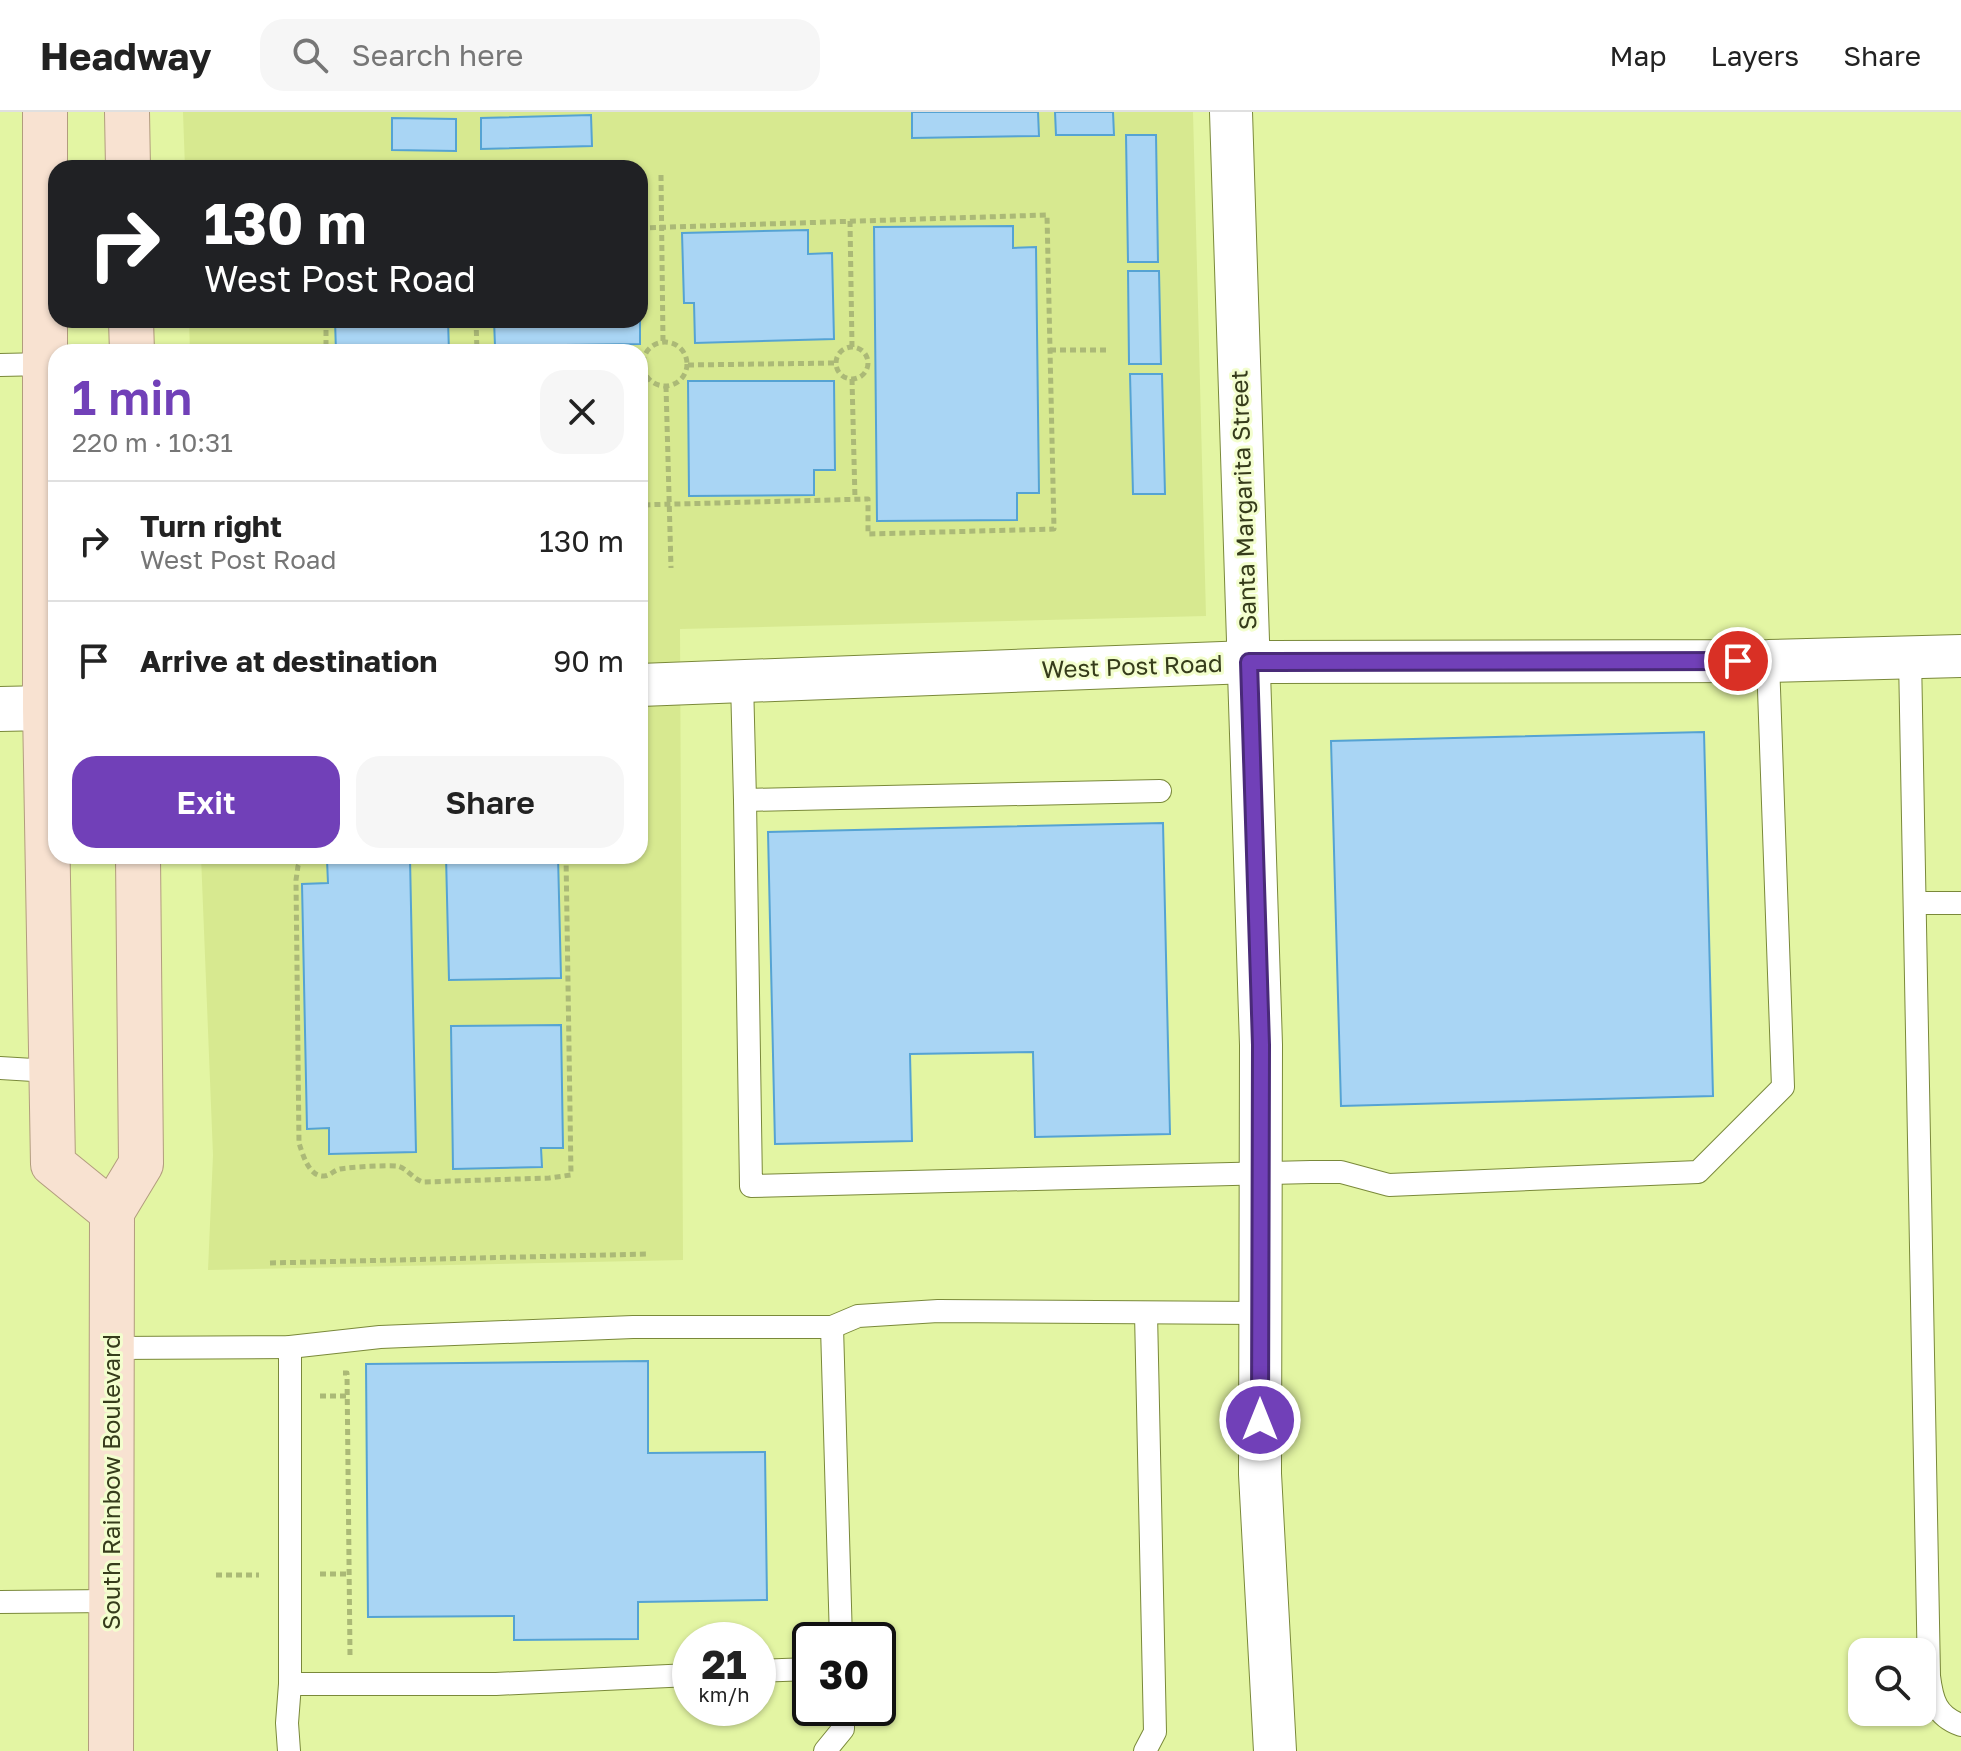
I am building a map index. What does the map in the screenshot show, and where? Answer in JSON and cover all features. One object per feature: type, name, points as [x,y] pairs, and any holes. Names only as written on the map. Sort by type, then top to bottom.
[{"type":"main road","points":[[45,112],[48,448]]},
{"type":"main road","points":[[127,112],[128,160]]},
{"type":"main road","points":[[50,864],[53,1164],[112,1212],[141,1164],[138,864]]},
{"type":"main road","name":"South Rainbow Boulevard","points":[[111,1751],[112,1212]]},
{"type":"street","name":"Santa Margarita Street","points":[[1231,112],[1261,1045],[1260,1474],[1275,1751]]},
{"type":"street","name":"West Post Road","points":[[648,685],[1249,662],[1768,661],[1961,656]]},
{"type":"street","points":[[0,709],[48,712]]},
{"type":"lane","points":[[0,365],[46,364]]},
{"type":"lane","points":[[1910,657],[1929,1676],[1933,1701],[1949,1720],[1961,1725]]},
{"type":"lane","points":[[742,681],[751,1186],[1341,1172],[1389,1185],[1698,1172],[1783,1087],[1768,661]]},
{"type":"lane","points":[[745,800],[1160,791]]},
{"type":"lane","points":[[1915,903],[1961,903]]},
{"type":"lane","points":[[0,1068],[50,1071]]},
{"type":"lane","points":[[112,1348],[290,1347],[380,1337],[633,1327],[832,1327],[858,1316],[938,1311],[1260,1313]]},
{"type":"lane","points":[[1145,1751],[1155,1732],[1146,1313]]},
{"type":"lane","points":[[832,1327],[840,1622]]},
{"type":"lane","points":[[289,1751],[290,1347]]},
{"type":"lane","points":[[0,1602],[112,1601]]},
{"type":"lane","points":[[290,1684],[496,1684],[672,1676]]},
{"type":"lane","points":[[825,1751],[843,1726]]},
{"type":"path","points":[[661,175],[663,342]]},
{"type":"path","points":[[648,228],[1047,215],[1054,529],[868,534],[868,499],[648,505]]},
{"type":"path","points":[[850,221],[852,347]]},
{"type":"path","points":[[648,351],[653,345],[663,342],[676,345],[685,353],[688,365],[684,377],[675,385],[662,387],[648,377]]},
{"type":"path","points":[[852,347],[866,355],[868,363],[860,377],[852,379],[838,371],[836,363],[844,349],[852,347]]},
{"type":"path","points":[[1050,350],[1107,350]]},
{"type":"path","points":[[688,365],[836,363]]},
{"type":"path","points":[[852,379],[855,499]]},
{"type":"path","points":[[666,386],[671,568]]},
{"type":"path","points":[[299,864],[296,880],[299,1143],[304,1158],[310,1169],[320,1176],[327,1176],[337,1169],[398,1166],[423,1182],[571,1175],[566,864]]},
{"type":"path","points":[[270,1263],[647,1254]]},
{"type":"path","points":[[340,1362],[340,1373],[347,1373],[350,1684]]},
{"type":"path","points":[[318,1396],[347,1396]]},
{"type":"path","points":[[318,1574],[349,1574]]},
{"type":"path","points":[[216,1575],[263,1575]]},
{"type":"shaded area","points":[[183,112],[1193,112],[1206,616],[680,629],[683,1260],[208,1270],[213,1155],[201,864],[648,864],[648,344],[190,344],[189,328],[648,328],[648,160],[185,160]]},
{"type":"building","points":[[912,112],[1038,112],[1039,136],[912,138]]},
{"type":"building","points":[[1055,112],[1113,112],[1114,135],[1056,135]]},
{"type":"building","points":[[591,115],[592,146],[481,149],[481,118]]},
{"type":"building","points":[[392,118],[456,119],[456,151],[392,150]]},
{"type":"building","points":[[1126,135],[1156,135],[1158,262],[1128,262]]},
{"type":"building","points":[[1013,226],[1013,248],[1036,247],[1039,493],[1017,493],[1017,520],[877,521],[874,227]]},
{"type":"building","points":[[808,230],[808,254],[832,253],[834,339],[695,343],[694,303],[684,303],[682,233]]},
{"type":"building","points":[[1128,271],[1159,271],[1161,364],[1129,364]]},
{"type":"building","points":[[335,328],[448,328],[449,344],[336,344]]},
{"type":"building","points":[[494,328],[640,328],[640,344],[495,344]]},
{"type":"building","points":[[1130,374],[1162,374],[1165,494],[1133,494]]},
{"type":"building","points":[[688,381],[834,381],[835,470],[814,470],[814,495],[689,496]]},
{"type":"building","points":[[1704,732],[1713,1096],[1341,1106],[1331,741]]},
{"type":"building","points":[[1163,823],[1170,1134],[1035,1137],[1033,1052],[910,1054],[912,1141],[775,1144],[768,832]]},
{"type":"building","points":[[327,864],[410,864],[416,1152],[329,1154],[329,1128],[307,1129],[302,884],[328,883]]},
{"type":"building","points":[[446,864],[558,864],[561,978],[449,980]]},
{"type":"building","points":[[561,1025],[563,1148],[541,1148],[542,1167],[453,1169],[451,1026]]},
{"type":"building","points":[[648,1361],[648,1453],[765,1452],[767,1600],[638,1602],[638,1639],[514,1640],[514,1616],[368,1617],[366,1364]]},
{"type":"route","points":[[1260,1420],[1261,1045],[1249,662],[1738,661]]}]
